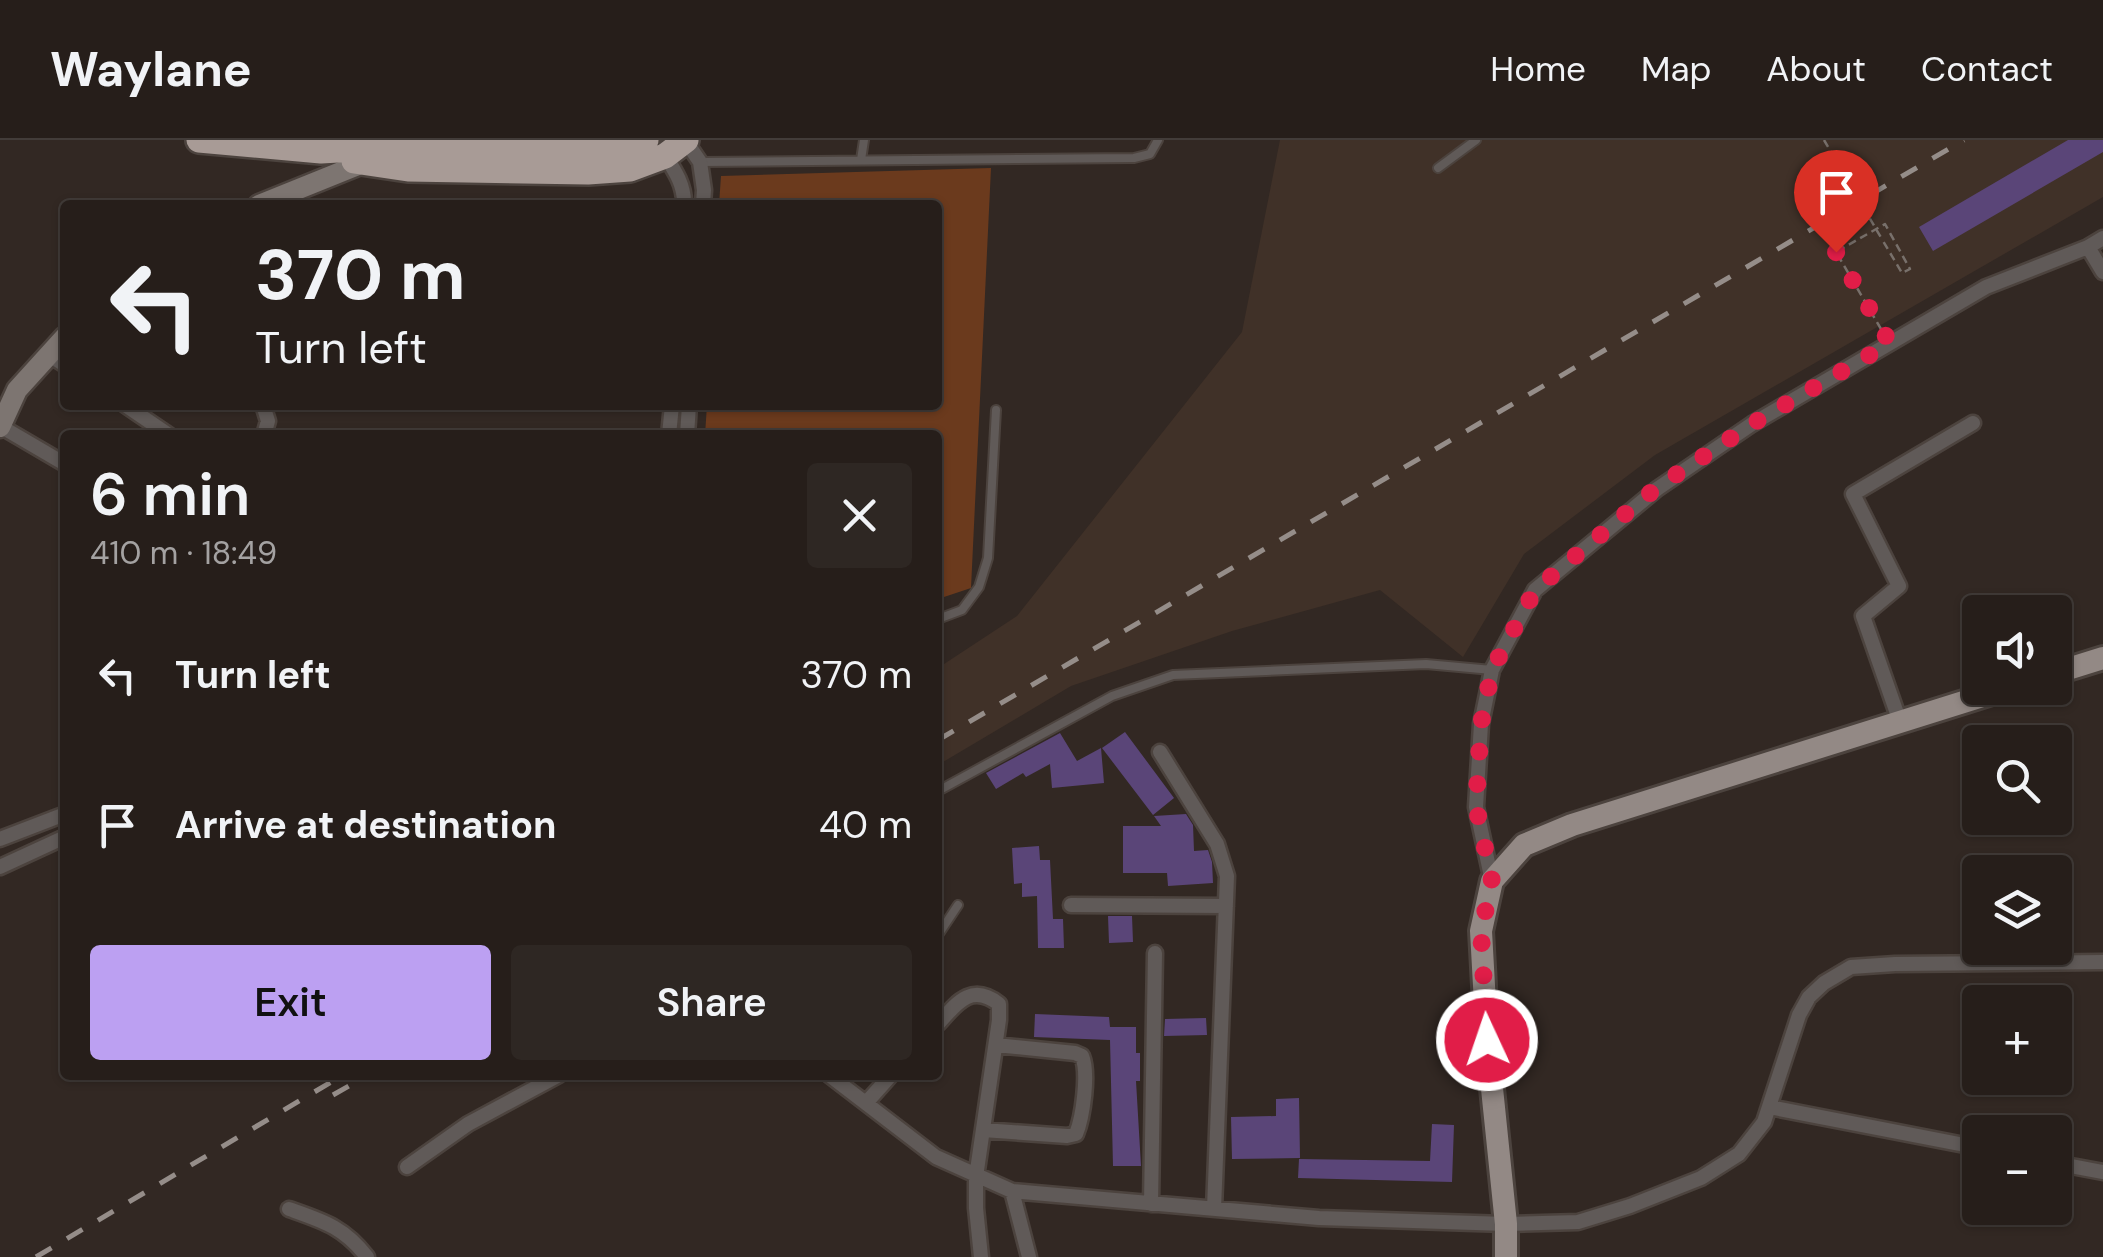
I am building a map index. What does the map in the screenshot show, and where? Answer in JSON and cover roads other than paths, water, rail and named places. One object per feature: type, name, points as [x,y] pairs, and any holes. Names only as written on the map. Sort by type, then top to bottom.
[{"type":"highway","points":[[199,140],[368,156],[578,150],[668,143]]},
{"type":"main road","points":[[2072,668],[2103,658]]},
{"type":"main road","points":[[1506,1257],[1481,931],[1492,881],[1524,845],[1572,825],[1962,702]]},
{"type":"street","points":[[668,143],[700,162],[703,200]]},
{"type":"street","points":[[668,143],[684,200]]},
{"type":"street","points":[[270,200],[368,156]]},
{"type":"street","points":[[1492,881],[1476,806],[1481,724],[1492,670],[1535,590],[1656,488],[1752,424],[1986,287],[2103,238]]},
{"type":"street","points":[[2088,247],[2103,272]]},
{"type":"street","points":[[57,359],[9,385],[0,427],[60,461]]},
{"type":"street","points":[[132,410],[162,430]]},
{"type":"street","points":[[1900,722],[1862,616],[1899,586],[1854,494],[1973,423]]},
{"type":"street","points":[[1160,752],[1217,844],[1227,876],[1214,1209]]},
{"type":"street","points":[[0,839],[60,816]]},
{"type":"street","points":[[0,867],[60,839]]},
{"type":"street","points":[[1072,905],[1226,906]]},
{"type":"street","points":[[1151,1204],[1156,953]]},
{"type":"street","points":[[836,1080],[936,1157],[1012,1192],[1319,1218],[1506,1224],[1578,1222],[1702,1178],[1738,1154],[1764,1122],[1808,997],[1851,967],[2103,962]]},
{"type":"street","points":[[942,1019],[958,1000],[970,995],[989,996],[999,1004],[1000,1020],[976,1177],[980,1257]]},
{"type":"street","points":[[983,1130],[1067,1136],[1076,1134],[1080,1124],[1086,1066],[1082,1056],[996,1046]]},
{"type":"street","points":[[407,1166],[468,1124],[550,1080]]},
{"type":"street","points":[[866,1103],[887,1080]]},
{"type":"street","points":[[1769,1106],[1962,1144]]},
{"type":"street","points":[[2072,1166],[2103,1172]]},
{"type":"street","points":[[1012,1192],[1029,1257]]},
{"type":"street","points":[[289,1208],[352,1238],[359,1254]]},
{"type":"lane","points":[[861,160],[864,140]]},
{"type":"lane","points":[[700,162],[1134,158],[1150,154],[1158,140]]},
{"type":"lane","points":[[1438,168],[1476,140]]},
{"type":"lane","points":[[942,618],[962,610],[979,587],[988,558],[996,410]]},
{"type":"lane","points":[[942,789],[1112,696],[1173,675],[1426,664],[1492,670]]},
{"type":"lane","points":[[942,928],[958,905]]},
{"type":"railway","points":[[942,738],[1964,140]]},
{"type":"railway","points":[[36,1257],[335,1080]]},
{"type":"railway","points":[[333,1095],[359,1080]]}]
